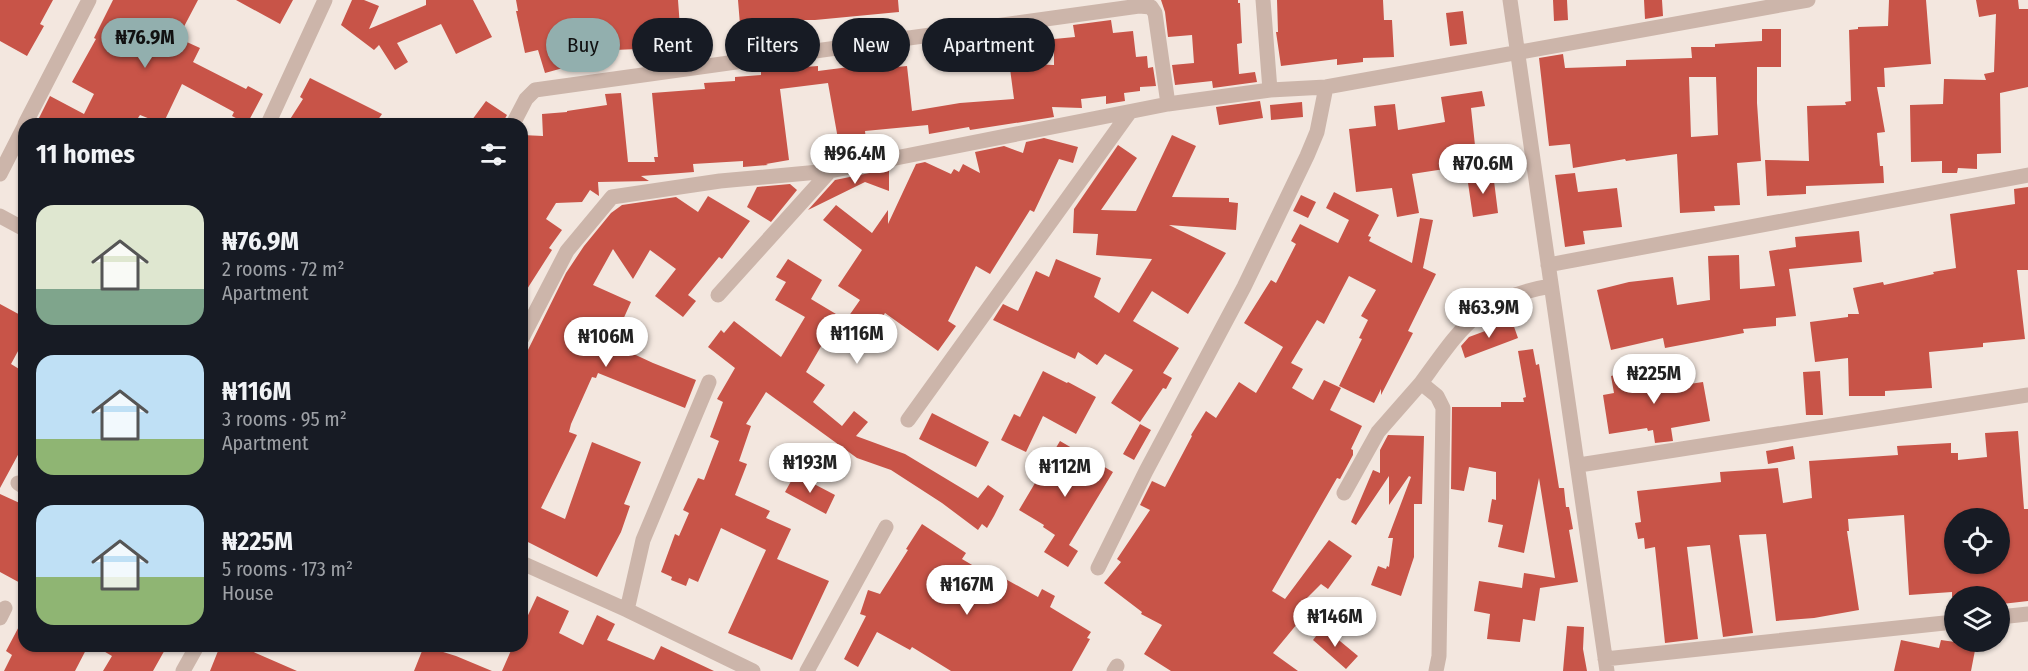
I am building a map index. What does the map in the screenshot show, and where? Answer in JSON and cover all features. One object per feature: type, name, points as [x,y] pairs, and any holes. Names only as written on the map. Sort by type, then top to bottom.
[{"type":"street","points":[[29,118],[89,0]]},
{"type":"street","points":[[271,118],[325,0]]},
{"type":"street","points":[[1263,0],[1270,90]]},
{"type":"street","points":[[1510,0],[1565,392],[1579,465],[1606,665],[1944,623]]},
{"type":"street","points":[[528,326],[567,251],[612,197],[720,181],[830,171],[1168,104],[1270,90],[1326,87],[1776,3],[1808,0]]},
{"type":"street","points":[[516,118],[526,99],[535,90],[1139,6],[1151,7],[1155,13],[1168,104]]},
{"type":"street","points":[[1098,568],[1146,471],[1244,287],[1307,156],[1317,132],[1326,87]]},
{"type":"street","points":[[908,420],[1129,113]]},
{"type":"street","points":[[0,174],[18,139]]},
{"type":"street","points":[[718,295],[830,171]]},
{"type":"street","points":[[1548,265],[2028,175]]},
{"type":"street","points":[[0,216],[18,226]]},
{"type":"street","points":[[1344,493],[1378,432],[1421,383],[1459,331],[1481,311],[1509,297],[1532,289],[1551,286]]},
{"type":"street","points":[[627,610],[643,540],[710,382]]},
{"type":"street","points":[[1421,383],[1437,396],[1443,408],[1440,656],[1436,671]]},
{"type":"street","points":[[1579,465],[2028,395]]},
{"type":"street","points":[[807,671],[886,527]]},
{"type":"street","points":[[528,566],[627,610],[753,671]]},
{"type":"street","points":[[2010,616],[2028,614]]},
{"type":"street","points":[[183,671],[194,652]]},
{"type":"building","points":[[0,0],[53,0],[40,24],[44,26],[27,56],[0,41]]},
{"type":"building","points":[[113,0],[198,0],[178,38],[200,48],[193,62],[246,89],[248,86],[263,94],[250,118],[236,118],[232,116],[234,112],[182,84],[166,118],[148,118],[140,115],[138,118],[39,118],[50,96],[84,114],[94,94],[72,82],[96,39],[94,38]]},
{"type":"building","points":[[236,0],[293,0],[280,24]]},
{"type":"building","points":[[352,0],[364,0],[379,6],[369,29],[426,5],[426,0],[473,0],[492,37],[456,54],[441,24],[397,43],[408,62],[395,70],[379,45],[374,50],[341,25]]},
{"type":"building","points":[[516,0],[678,0],[679,18],[632,18],[632,49],[620,50],[620,18],[546,18],[546,72],[549,72],[545,73],[538,50],[525,53],[516,11],[518,11]]},
{"type":"building","points":[[738,0],[898,0],[899,12],[820,20],[739,18]]},
{"type":"building","points":[[1161,0],[1238,0],[1242,43],[1237,44],[1239,74],[1255,72],[1257,82],[1213,88],[1212,81],[1175,85],[1172,65],[1194,63],[1192,35],[1168,37]]},
{"type":"building","points":[[1277,0],[1383,0],[1384,20],[1392,20],[1394,57],[1363,58],[1363,62],[1337,65],[1337,59],[1281,66],[1276,32],[1278,32]]},
{"type":"building","points":[[1553,0],[1567,0],[1568,20],[1554,21]]},
{"type":"building","points":[[1644,0],[1662,0],[1663,16],[1645,19]]},
{"type":"building","points":[[1889,0],[1926,0],[1931,64],[1884,68],[1885,87],[1877,87],[1885,132],[1877,133],[1884,183],[1806,186],[1806,194],[1767,196],[1765,160],[1809,161],[1807,106],[1846,105],[1845,102],[1851,101],[1849,30],[1858,29],[1858,27],[1888,26]]},
{"type":"building","points":[[1976,0],[2018,0],[2019,9],[2028,9],[2028,87],[2000,93],[2001,153],[1977,154],[1977,169],[1958,168],[1957,173],[1942,173],[1942,161],[1911,162],[1910,105],[1943,104],[1944,79],[1986,80],[1984,74],[1994,72],[1996,14],[1979,17]]},
{"type":"building","points":[[1463,11],[1467,44],[1450,46],[1446,13]]},
{"type":"building","points":[[1111,20],[1113,33],[1133,31],[1136,57],[1147,56],[1148,68],[1153,67],[1156,86],[1140,87],[1140,91],[1124,93],[1125,101],[1106,104],[1106,96],[1081,99],[1082,108],[1052,107],[1054,117],[970,130],[969,127],[929,134],[928,125],[865,131],[867,149],[835,152],[834,140],[838,139],[828,83],[780,89],[789,160],[743,167],[743,161],[693,164],[694,172],[641,176],[649,181],[598,182],[599,196],[590,190],[582,202],[556,203],[546,219],[562,230],[549,248],[552,250],[528,288],[528,135],[543,136],[542,114],[607,105],[605,94],[621,93],[628,162],[655,162],[654,157],[658,157],[652,93],[705,89],[704,83],[735,81],[735,77],[761,75],[761,72],[820,72],[832,69],[832,72],[908,72],[912,111],[960,103],[1014,99],[1010,72],[1055,72],[1055,39],[1075,37],[1073,25]]},
{"type":"building","points":[[1762,29],[1781,29],[1781,67],[1757,67],[1761,161],[1737,163],[1740,205],[1714,206],[1715,211],[1680,213],[1677,154],[1626,161],[1625,159],[1573,168],[1570,144],[1549,146],[1539,58],[1563,54],[1565,68],[1626,66],[1626,60],[1692,58],[1691,47],[1715,47],[1715,44],[1762,41]],"holes":[[[1689,77],[1716,77],[1718,135],[1691,137]]]},
{"type":"building","points":[[310,78],[382,114],[379,118],[291,118],[303,99],[300,97]]},
{"type":"building","points":[[1482,91],[1485,106],[1471,108],[1477,164],[1412,174],[1419,213],[1397,217],[1392,188],[1356,192],[1349,129],[1376,126],[1374,106],[1395,104],[1398,130],[1445,122],[1441,97]]},
{"type":"building","points":[[486,101],[507,115],[505,118],[473,118]]},
{"type":"building","points":[[1260,101],[1263,118],[1219,125],[1216,107]]},
{"type":"building","points":[[1302,102],[1303,117],[1271,120],[1270,105]]},
{"type":"building","points":[[1172,135],[1196,146],[1172,197],[1229,198],[1229,202],[1238,203],[1236,230],[1169,225],[1226,253],[1188,314],[1152,291],[1133,321],[1179,348],[1163,373],[1172,378],[1140,422],[1111,403],[1133,370],[1105,354],[1097,365],[1078,352],[1075,359],[993,320],[1003,304],[1018,311],[1036,271],[1049,277],[1056,259],[1101,278],[1094,297],[1119,313],[1152,259],[1096,255],[1098,234],[1073,233],[1074,209],[1118,145],[1137,158],[1101,210],[1136,211]]},
{"type":"building","points":[[1044,138],[1078,147],[1073,163],[1059,159],[1034,212],[1030,210],[990,274],[976,266],[948,321],[956,326],[938,351],[885,313],[865,344],[858,340],[854,346],[830,331],[806,372],[825,385],[813,402],[842,426],[854,411],[868,422],[856,436],[905,454],[978,498],[988,485],[1004,496],[987,528],[982,524],[978,530],[891,470],[857,458],[766,392],[746,424],[751,426],[739,461],[747,464],[735,495],[770,511],[766,518],[791,529],[777,559],[829,581],[792,660],[728,633],[766,550],[721,528],[698,582],[689,578],[686,586],[671,580],[672,577],[661,572],[675,534],[679,536],[689,513],[683,510],[698,478],[704,480],[719,441],[710,437],[723,402],[717,399],[735,368],[708,347],[721,330],[724,333],[734,321],[781,357],[805,317],[775,300],[786,282],[776,277],[788,259],[822,280],[811,299],[846,320],[860,300],[838,286],[862,250],[823,220],[836,205],[872,233],[888,210],[888,224],[916,164],[925,162],[951,174],[954,169],[959,172],[963,164],[980,173],[975,152],[1004,146],[1023,153],[1026,142]]},
{"type":"building","points":[[889,169],[889,191],[865,182],[808,210],[835,180]]},
{"type":"building","points":[[1493,173],[1498,213],[1473,217],[1467,176]]},
{"type":"building","points":[[1575,173],[1578,192],[1617,188],[1622,227],[1583,231],[1585,244],[1565,247],[1555,175]]},
{"type":"building","points":[[790,184],[797,190],[771,222],[747,207],[757,187]]},
{"type":"building","points":[[2028,187],[2028,270],[2017,270],[2025,339],[1983,343],[1983,347],[1929,352],[1932,388],[1885,391],[1885,396],[1849,396],[1848,358],[1815,362],[1810,322],[1859,314],[1853,288],[1883,282],[1884,285],[1956,268],[1950,214],[2015,204],[2014,189]]},
{"type":"building","points":[[1334,192],[1379,215],[1368,236],[1371,237],[1369,241],[1412,263],[1420,218],[1433,220],[1423,268],[1436,274],[1408,331],[1413,333],[1381,395],[1381,389],[1374,403],[1339,386],[1362,339],[1359,338],[1368,320],[1361,316],[1376,290],[1349,276],[1324,324],[1317,320],[1291,363],[1303,369],[1292,388],[1313,400],[1324,380],[1341,388],[1330,410],[1362,426],[1351,449],[1353,455],[1340,479],[1337,478],[1272,591],[1285,599],[1329,540],[1352,556],[1328,589],[1321,584],[1299,606],[1301,608],[1297,612],[1302,618],[1273,653],[1298,671],[1171,671],[1144,654],[1162,625],[1141,614],[1142,612],[1104,583],[1121,562],[1117,559],[1150,510],[1140,505],[1152,481],[1165,487],[1191,435],[1206,411],[1216,418],[1239,382],[1256,393],[1283,347],[1244,323],[1271,280],[1276,283],[1296,244],[1291,241],[1300,224],[1338,243],[1349,220],[1326,208]]},
{"type":"building","points":[[1301,195],[1316,202],[1308,218],[1293,211]]},
{"type":"building","points":[[708,196],[750,221],[722,259],[719,257],[688,295],[696,301],[683,317],[655,296],[676,269],[650,250],[633,279],[613,249],[593,285],[631,302],[612,344],[696,380],[685,408],[598,373],[596,378],[592,377],[571,424],[569,432],[577,435],[541,508],[565,519],[592,442],[641,462],[624,504],[630,506],[621,532],[597,577],[528,542],[528,350],[566,273],[584,246],[611,213],[622,205],[676,197],[698,212]]},
{"type":"building","points":[[1859,231],[1862,262],[1789,269],[1796,316],[1776,318],[1776,326],[1743,329],[1744,333],[1665,348],[1663,338],[1611,350],[1597,290],[1629,282],[1673,277],[1677,305],[1710,300],[1708,256],[1739,255],[1740,289],[1775,286],[1769,251],[1796,247],[1795,237]]},
{"type":"building","points":[[0,304],[18,314],[18,351],[11,364],[18,368],[18,455],[0,488]]},
{"type":"building","points":[[1512,321],[1518,338],[1465,358],[1461,346],[1469,337]]},
{"type":"building","points":[[1533,349],[1536,365],[1539,364],[1559,488],[1564,488],[1566,507],[1569,507],[1573,529],[1569,530],[1578,582],[1540,588],[1535,621],[1523,619],[1520,642],[1487,639],[1490,614],[1474,611],[1479,581],[1522,588],[1524,573],[1555,578],[1539,478],[1524,553],[1498,547],[1503,525],[1488,522],[1492,499],[1496,500],[1496,472],[1469,467],[1464,491],[1451,489],[1452,407],[1501,407],[1501,402],[1524,402],[1523,398],[1526,397],[1518,351]]},
{"type":"building","points":[[1665,369],[1669,387],[1703,382],[1710,421],[1671,428],[1673,441],[1655,443],[1653,430],[1648,431],[1647,428],[1609,434],[1603,395],[1614,393],[1611,376]]},
{"type":"building","points":[[1043,371],[1096,397],[1076,434],[1043,416],[1026,452],[1001,440],[1014,414],[1020,417]]},
{"type":"building","points":[[1820,371],[1823,415],[1806,415],[1803,372]]},
{"type":"building","points":[[932,413],[989,442],[976,467],[919,439]]},
{"type":"building","points":[[1140,424],[1151,430],[1134,460],[1123,454]]},
{"type":"building","points":[[2018,431],[2024,509],[2028,509],[2028,601],[2010,603],[2010,586],[1944,586],[1944,593],[1909,595],[1904,515],[1848,519],[1849,531],[1847,531],[1859,610],[1814,618],[1776,621],[1766,534],[1739,535],[1753,633],[1723,637],[1710,545],[1687,547],[1698,639],[1665,643],[1655,547],[1645,549],[1644,538],[1638,539],[1635,523],[1641,522],[1637,491],[1721,482],[1720,472],[1778,468],[1783,503],[1812,498],[1809,461],[1898,455],[1897,446],[1951,443],[1951,453],[1958,453],[1958,460],[1987,457],[1985,433]]},
{"type":"building","points":[[1388,435],[1424,436],[1422,504],[1414,504],[1414,557],[1401,596],[1371,585],[1378,566],[1386,569],[1387,566],[1389,567],[1393,538],[1388,538],[1411,477],[1409,476],[1389,505],[1389,476],[1356,525],[1351,522],[1373,470],[1380,473],[1380,450]]},
{"type":"building","points":[[1060,441],[1113,472],[1069,545],[1078,551],[1068,567],[1044,552],[1055,535],[1043,527],[1044,525],[1019,510]]},
{"type":"building","points":[[1793,446],[1795,459],[1768,464],[1766,451]]},
{"type":"building","points":[[795,474],[835,495],[826,514],[785,492]]},
{"type":"building","points":[[0,494],[18,502],[18,582],[0,572]]},
{"type":"building","points":[[922,524],[966,553],[962,559],[989,575],[991,571],[1038,597],[1042,589],[1055,596],[1050,607],[1091,632],[1087,638],[1090,639],[1072,671],[951,671],[912,647],[910,650],[877,632],[858,667],[844,659],[866,616],[860,614],[868,590],[880,594]]},
{"type":"building","points":[[537,596],[569,611],[559,633],[583,645],[597,615],[615,624],[607,640],[654,660],[661,646],[714,671],[502,671],[510,652],[528,652],[528,615]]},
{"type":"building","points":[[1567,626],[1584,627],[1583,649],[1587,671],[1563,671]]},
{"type":"building","points":[[1323,627],[1358,656],[1346,669],[1313,640]]},
{"type":"building","points":[[18,628],[18,652],[85,652],[75,671],[4,671],[12,655],[6,651]]},
{"type":"building","points":[[1901,640],[1939,648],[1941,640],[1944,640],[1944,652],[1975,652],[1971,671],[1894,671]]},
{"type":"building","points":[[105,652],[164,652],[153,671],[103,671],[112,656]]},
{"type":"building","points":[[218,652],[254,652],[297,671],[210,671]]},
{"type":"building","points":[[422,652],[443,652],[492,671],[414,671]]}]
